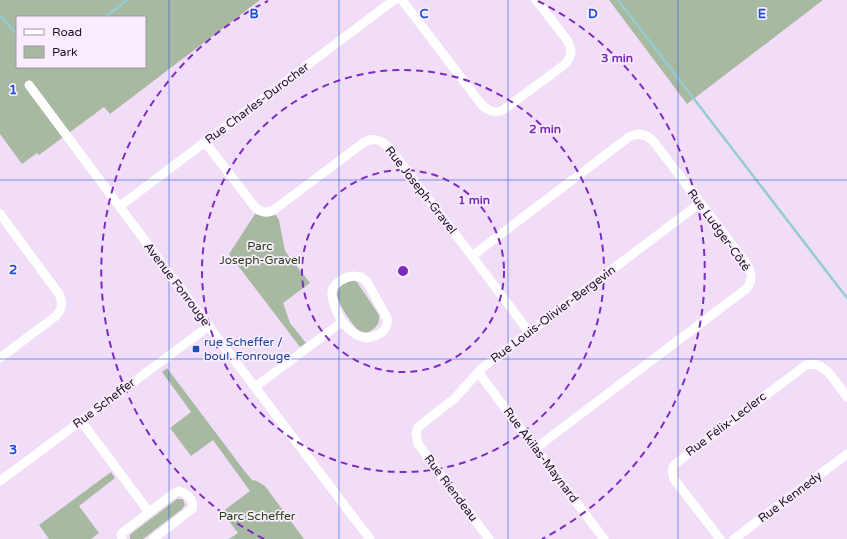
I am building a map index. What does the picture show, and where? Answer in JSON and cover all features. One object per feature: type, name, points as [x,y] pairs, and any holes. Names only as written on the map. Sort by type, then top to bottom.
[{"type":"street","name":"Rue Charles-Durocher","points":[[120,206],[394,0]]},
{"type":"street","points":[[402,0],[482,105],[490,111],[495,112],[503,110],[564,65],[570,56],[570,47],[567,40],[536,0]]},
{"type":"street","name":"Avenue Fonrouge","points":[[29,85],[370,539]]},
{"type":"street","name":"Rue Ludger-Côté","points":[[472,256],[630,137],[638,134],[652,139],[748,266],[752,275],[750,284],[746,289],[536,448]]},
{"type":"street","name":"Rue Joseph-Gravel","points":[[205,142],[254,206],[258,210],[265,213],[275,209],[363,143],[373,139],[380,140],[390,149],[529,332]]},
{"type":"street","name":"Rue Louis-Olivier-Bergevin","points":[[416,434],[420,425],[455,398],[478,372],[700,204]]},
{"type":"street","points":[[0,214],[59,294],[62,304],[60,311],[56,316],[0,358]]},
{"type":"street","points":[[353,276],[361,277],[369,285],[386,314],[388,324],[384,330],[378,334],[365,338],[355,333],[342,322],[333,300],[333,289],[345,278],[353,276]]},
{"type":"street","points":[[255,387],[342,322]]},
{"type":"street","name":"Rue Scheffer","points":[[0,481],[209,326]]},
{"type":"street","name":"Rue Félix-Leclerc","points":[[720,539],[674,479],[672,470],[675,464],[806,364],[818,364],[824,368],[847,397]]},
{"type":"street","name":"Rue Akilas-Maynard","points":[[478,372],[604,539]]},
{"type":"street","points":[[81,421],[149,512]]},
{"type":"street","name":"Rue Riendeau","points":[[416,434],[417,442],[424,453],[489,539]]},
{"type":"street","name":"Rue Kennedy","points":[[734,539],[847,454]]},
{"type":"street","points":[[122,539],[122,533],[173,494],[180,491],[187,494],[193,504],[190,511],[153,539]]},
{"type":"green space","points":[[0,0],[260,0],[110,114],[104,107],[39,155],[37,153],[22,164],[0,134]]},
{"type":"green space","points":[[609,0],[823,0],[687,104]]},
{"type":"green space","name":"Parc Joseph-Gravel","points":[[255,214],[266,217],[276,215],[279,220],[285,251],[310,283],[283,303],[290,323],[306,343],[300,347],[229,254]]},
{"type":"green space","points":[[353,280],[357,282],[379,315],[377,325],[369,332],[361,332],[357,329],[346,314],[337,297],[339,288],[343,284]]},
{"type":"green space","name":"Parc Scheffer","points":[[167,368],[243,469],[253,481],[255,480],[265,486],[304,539],[229,539],[238,533],[222,512],[250,491],[213,440],[191,456],[170,428],[191,412],[162,372]]},
{"type":"green space","points":[[111,472],[115,478],[79,506],[99,533],[91,539],[49,539],[39,525]]},
{"type":"green space","points":[[177,499],[183,499],[185,505],[182,509],[143,539],[130,539],[130,535],[132,533]]},
{"type":"waterway","points":[[106,16],[127,0]]},
{"type":"waterway","points":[[618,0],[847,298]]},
{"type":"waterway","points":[[0,16],[16,32]]},
{"type":"place","name":"rue Scheffer / boul. Fonrouge","points":[[196,349]]}]
